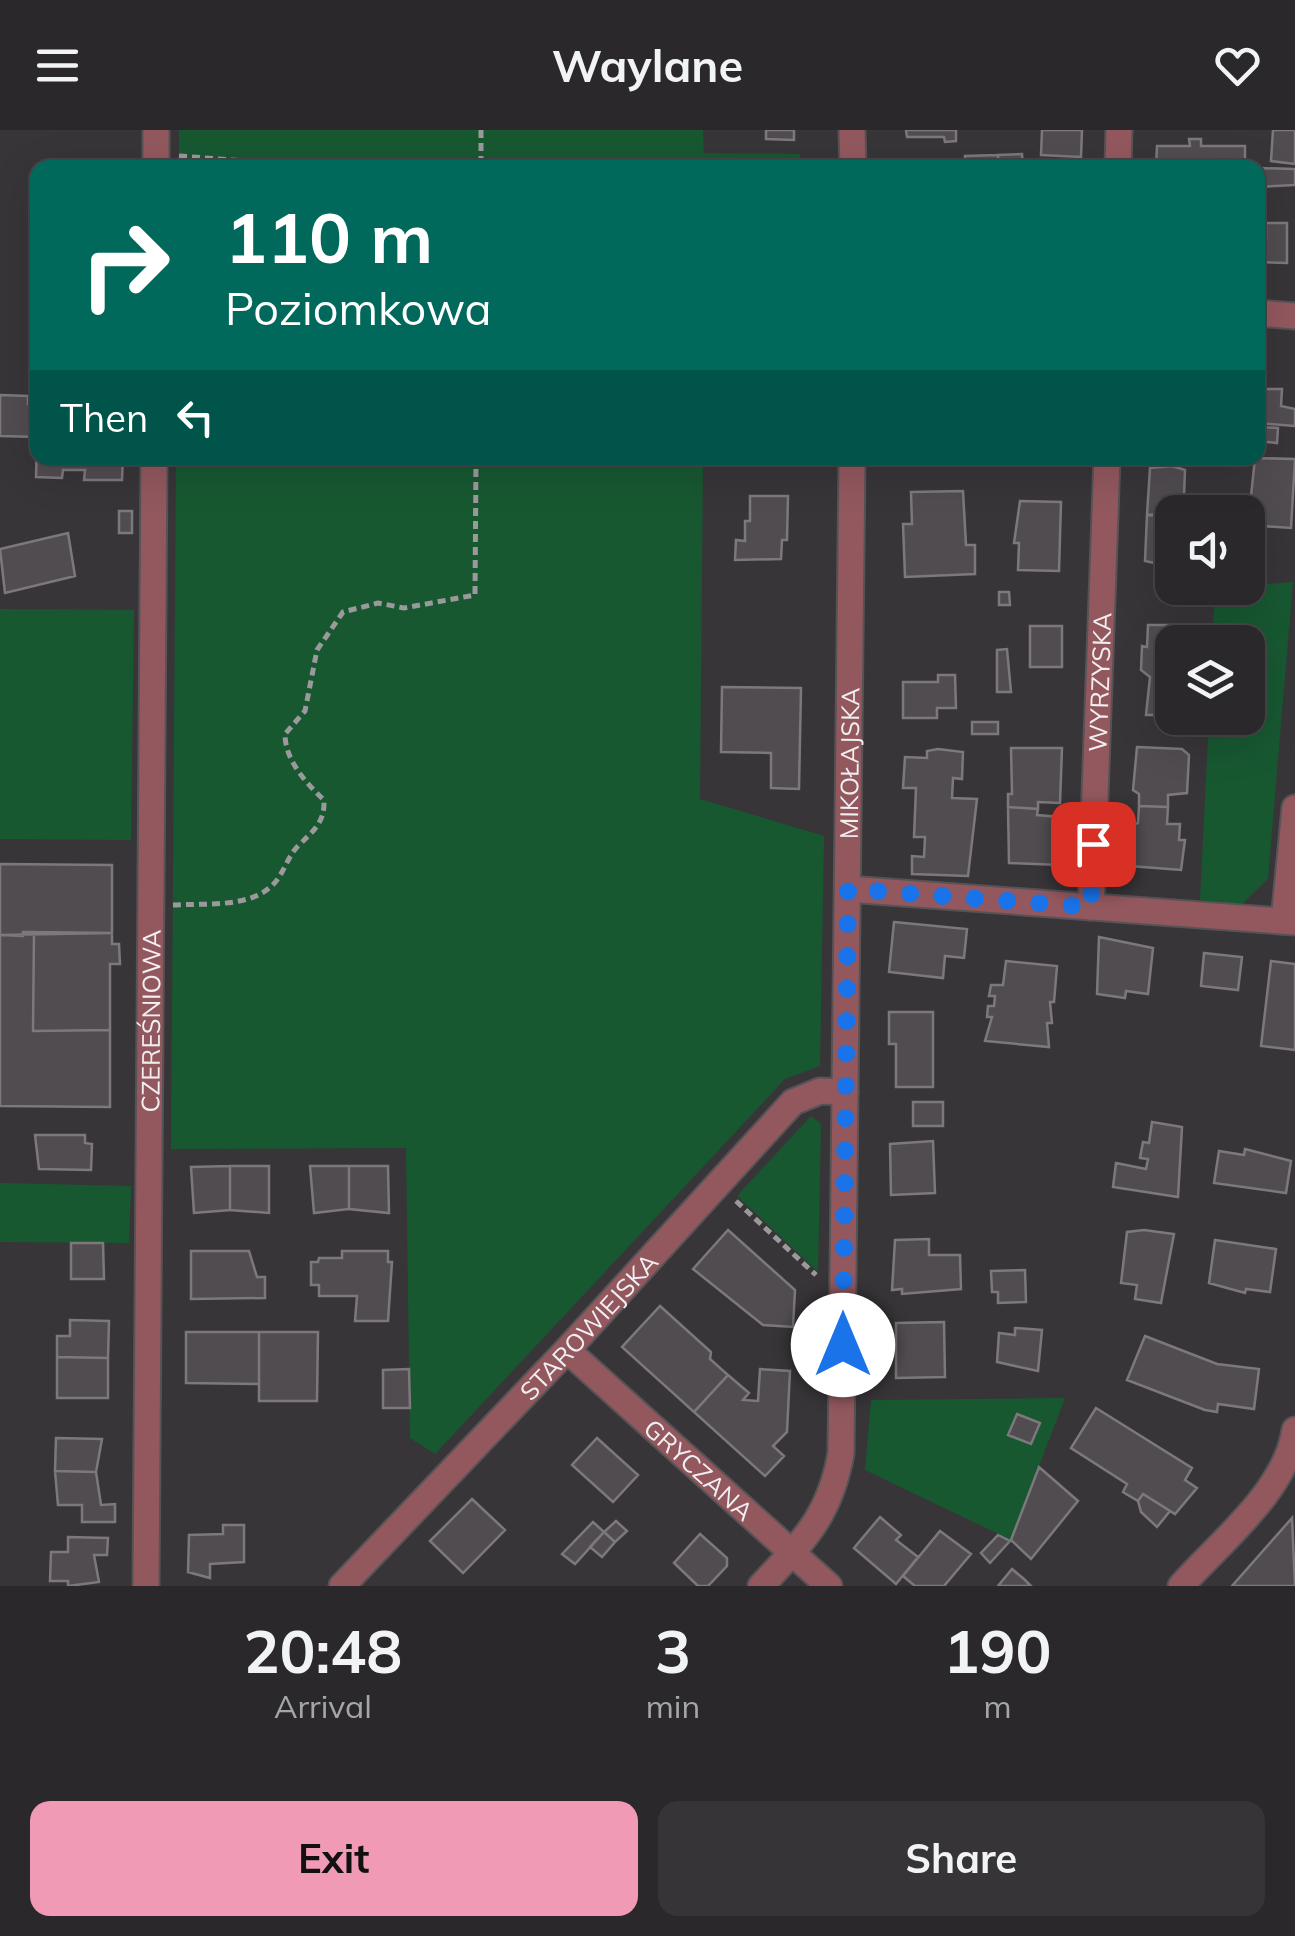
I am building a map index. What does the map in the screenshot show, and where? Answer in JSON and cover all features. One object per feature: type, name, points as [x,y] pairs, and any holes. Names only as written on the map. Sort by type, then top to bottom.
[{"type":"street","points":[[852,130],[852,160]]},
{"type":"street","points":[[1118,160],[1119,130]]},
{"type":"street","points":[[1265,314],[1295,316]]},
{"type":"street","name":"CZEREŚNIOWA","points":[[146,1586],[154,465]]},
{"type":"street","name":"MIKOŁAJSKA","points":[[761,1586],[812,1531],[832,1497],[841,1452],[852,465]]},
{"type":"street","name":"WYRZYSKA","points":[[1091,907],[1107,465]]},
{"type":"street","points":[[848,889],[1289,921],[1295,808]]},
{"type":"street","name":"STAROWIEJSKA","points":[[342,1586],[568,1350],[793,1102],[820,1091],[845,1092]]},
{"type":"street","name":"GRYCZANA","points":[[568,1350],[830,1586]]},
{"type":"street","points":[[1181,1586],[1274,1481],[1287,1460],[1295,1430]]},
{"type":"path","points":[[481,130],[482,160]]},
{"type":"path","points":[[156,151],[252,160]]},
{"type":"path","points":[[150,907],[236,902],[262,895],[277,880],[295,849],[316,830],[324,814],[324,800],[305,782],[285,745],[285,734],[306,711],[318,650],[344,612],[378,603],[404,608],[476,595],[476,465]]},
{"type":"path","points":[[728,1194],[826,1284]]},
{"type":"green space","points":[[179,130],[703,130],[704,153],[800,154],[800,160],[179,160]]},
{"type":"green space","points":[[176,465],[703,465],[700,799],[824,836],[820,1066],[785,1079],[435,1454],[410,1438],[406,1148],[171,1149]]},
{"type":"green space","points":[[1293,582],[1268,879],[1241,905],[1200,900],[1208,735],[1265,735],[1265,625],[1213,625],[1214,605],[1265,605],[1265,584]]},
{"type":"green space","points":[[0,609],[134,610],[131,840],[0,839]]},
{"type":"green space","points":[[811,1116],[821,1124],[818,1272],[737,1196]]},
{"type":"green space","points":[[0,1183],[131,1186],[129,1243],[0,1242]]},
{"type":"green space","points":[[1065,1398],[1011,1540],[865,1470],[871,1400]]},
{"type":"building","points":[[766,130],[794,130],[794,140],[766,139]]},
{"type":"building","points":[[906,130],[956,130],[956,141],[945,142],[944,137],[907,137]]},
{"type":"building","points":[[1042,130],[1082,130],[1081,157],[1041,155]]},
{"type":"building","points":[[1273,130],[1295,130],[1295,164],[1271,161]]},
{"type":"building","points":[[1189,139],[1201,139],[1201,146],[1245,146],[1245,160],[1156,160],[1157,146],[1190,146]]},
{"type":"building","points":[[1022,154],[1022,160],[998,160],[998,155]]},
{"type":"building","points":[[998,155],[998,160],[965,160],[965,156]]},
{"type":"building","points":[[1265,168],[1295,169],[1295,185],[1265,187]]},
{"type":"building","points":[[1266,223],[1287,223],[1287,263],[1265,262]]},
{"type":"building","points":[[1265,389],[1282,389],[1281,406],[1295,409],[1295,426],[1265,424]]},
{"type":"building","points":[[0,395],[28,396],[30,437],[0,436]]},
{"type":"building","points":[[1265,427],[1278,428],[1277,443],[1265,442]]},
{"type":"building","points":[[1265,458],[1295,459],[1291,528],[1265,526],[1265,495],[1251,495],[1254,465],[1265,465]]},
{"type":"building","points":[[36,465],[123,465],[122,480],[84,480],[85,470],[63,470],[62,478],[36,477]]},
{"type":"building","points":[[1172,466],[1185,470],[1184,495],[1155,495],[1155,515],[1147,515],[1150,468]]},
{"type":"building","points":[[963,491],[966,545],[975,545],[975,574],[905,577],[903,524],[912,524],[911,492]]},
{"type":"building","points":[[750,496],[788,496],[787,540],[782,540],[781,559],[735,560],[736,540],[745,541],[745,521],[750,521]]},
{"type":"building","points":[[1020,501],[1061,502],[1059,571],[1018,570],[1019,543],[1014,543]]},
{"type":"building","points":[[119,511],[132,511],[132,533],[119,533]]},
{"type":"building","points":[[1147,515],[1155,515],[1155,563],[1145,561]]},
{"type":"building","points":[[68,533],[75,576],[5,593],[0,549]]},
{"type":"building","points":[[999,592],[1009,592],[1010,605],[999,605]]},
{"type":"building","points":[[1148,625],[1155,625],[1155,715],[1146,715],[1150,677],[1141,670],[1142,646],[1147,647]]},
{"type":"building","points":[[1030,626],[1062,626],[1062,667],[1030,667]]},
{"type":"building","points":[[1007,649],[1011,692],[997,692],[997,650]]},
{"type":"building","points":[[938,675],[955,675],[956,708],[937,708],[937,718],[903,718],[903,682],[938,682]]},
{"type":"building","points":[[722,687],[801,688],[799,789],[771,788],[771,753],[721,752]]},
{"type":"building","points":[[972,722],[998,722],[998,734],[972,734]]},
{"type":"building","points":[[1137,747],[1182,749],[1189,755],[1187,793],[1168,795],[1168,807],[1139,806],[1139,794],[1133,790]]},
{"type":"building","points":[[1011,748],[1062,748],[1060,803],[1038,802],[1038,809],[1008,807],[1008,794],[1012,794]]},
{"type":"building","points":[[927,751],[963,752],[962,779],[953,778],[952,798],[977,799],[968,876],[912,874],[912,856],[924,857],[925,837],[914,837],[916,788],[903,788],[905,757],[927,758]]},
{"type":"building","points":[[1139,806],[1168,807],[1167,824],[1180,824],[1179,840],[1185,840],[1181,870],[1130,866],[1132,825],[1138,823]]},
{"type":"building","points":[[1008,807],[1038,809],[1037,815],[1060,817],[1060,865],[1009,863]]},
{"type":"building","points":[[0,864],[112,865],[112,933],[0,935]]},
{"type":"building","points":[[894,922],[967,929],[964,958],[945,956],[943,978],[889,972]]},
{"type":"building","points":[[23,932],[34,932],[33,1031],[110,1030],[110,1107],[0,1106],[0,935],[23,936]]},
{"type":"building","points":[[34,932],[112,933],[112,944],[119,944],[120,964],[110,964],[110,1030],[33,1031]]},
{"type":"building","points":[[1099,937],[1153,948],[1148,994],[1126,991],[1125,998],[1097,994]]},
{"type":"building","points":[[1204,953],[1242,957],[1238,990],[1201,986]]},
{"type":"building","points":[[1006,961],[1057,966],[1054,1002],[1050,1002],[1052,1023],[1047,1023],[1049,1047],[985,1041],[992,1017],[987,1017],[988,1006],[994,1006],[995,996],[989,996],[991,985],[1003,985]]},
{"type":"building","points":[[1271,961],[1295,964],[1295,1050],[1261,1046]]},
{"type":"building","points":[[889,1012],[933,1012],[933,1087],[896,1087],[896,1044],[889,1044]]},
{"type":"building","points":[[913,1102],[943,1102],[943,1126],[913,1126]]},
{"type":"building","points":[[1152,1122],[1182,1127],[1178,1197],[1113,1187],[1116,1163],[1146,1169],[1148,1159],[1140,1158],[1143,1142],[1149,1143]]},
{"type":"building","points":[[35,1135],[85,1135],[85,1143],[92,1144],[91,1170],[39,1169]]},
{"type":"building","points":[[933,1141],[935,1193],[891,1195],[890,1144]]},
{"type":"building","points":[[1245,1149],[1291,1161],[1286,1193],[1214,1183],[1219,1151],[1244,1155]]},
{"type":"building","points":[[230,1166],[269,1166],[269,1213],[230,1210]]},
{"type":"building","points":[[230,1166],[230,1210],[194,1213],[191,1167]]},
{"type":"building","points":[[310,1166],[349,1166],[349,1209],[314,1213]]},
{"type":"building","points":[[349,1166],[388,1166],[389,1213],[349,1209]]},
{"type":"building","points":[[728,1230],[795,1290],[793,1327],[763,1325],[693,1269]]},
{"type":"building","points":[[1127,1232],[1174,1234],[1161,1303],[1135,1299],[1137,1285],[1121,1283]]},
{"type":"building","points":[[929,1239],[929,1255],[960,1255],[961,1289],[902,1294],[902,1289],[892,1290],[895,1240]]},
{"type":"building","points":[[1215,1240],[1276,1249],[1270,1292],[1246,1289],[1245,1293],[1209,1283]]},
{"type":"building","points":[[71,1243],[103,1243],[104,1279],[71,1279]]},
{"type":"building","points":[[191,1251],[249,1251],[257,1277],[265,1277],[265,1298],[191,1299]]},
{"type":"building","points":[[342,1251],[388,1251],[388,1262],[392,1262],[388,1321],[355,1321],[357,1296],[319,1296],[319,1285],[311,1285],[311,1262],[342,1258]]},
{"type":"building","points":[[1025,1270],[1026,1302],[998,1303],[998,1292],[992,1292],[991,1271]]},
{"type":"building","points":[[660,1306],[711,1352],[710,1359],[728,1375],[694,1412],[622,1347]]},
{"type":"building","points":[[70,1320],[109,1321],[108,1358],[57,1357],[57,1336],[70,1336]]},
{"type":"building","points":[[944,1322],[945,1377],[896,1378],[896,1323]]},
{"type":"building","points":[[1015,1328],[1042,1330],[1038,1371],[997,1362],[999,1333],[1015,1335]]},
{"type":"building","points":[[186,1332],[259,1332],[259,1384],[186,1383]]},
{"type":"building","points":[[259,1332],[318,1332],[317,1401],[259,1401]]},
{"type":"building","points":[[1145,1336],[1217,1364],[1259,1369],[1254,1409],[1218,1404],[1217,1412],[1205,1410],[1127,1380]]},
{"type":"building","points":[[57,1357],[108,1358],[108,1398],[57,1398]]},
{"type":"building","points":[[409,1369],[410,1408],[383,1408],[383,1370]]},
{"type":"building","points":[[760,1369],[790,1371],[787,1432],[773,1446],[784,1456],[765,1476],[694,1412],[728,1375],[749,1393],[743,1400],[758,1401]]},
{"type":"building","points":[[1096,1408],[1192,1468],[1185,1480],[1197,1488],[1175,1514],[1143,1494],[1138,1501],[1123,1492],[1127,1484],[1071,1448]]},
{"type":"building","points":[[1017,1414],[1040,1423],[1031,1444],[1008,1435]]},
{"type":"building","points":[[56,1438],[102,1439],[96,1472],[55,1471]]},
{"type":"building","points":[[597,1438],[638,1475],[613,1502],[572,1465]]},
{"type":"building","points":[[1039,1467],[1078,1501],[1031,1559],[1011,1540]]},
{"type":"building","points":[[55,1471],[96,1472],[101,1505],[115,1504],[115,1522],[82,1522],[82,1505],[58,1505]]},
{"type":"building","points":[[1143,1494],[1170,1511],[1157,1527],[1141,1512],[1138,1501]]},
{"type":"building","points":[[472,1499],[505,1530],[463,1573],[430,1541]]},
{"type":"building","points":[[880,1517],[901,1535],[896,1540],[918,1557],[896,1584],[854,1548]]},
{"type":"building","points":[[1292,1518],[1295,1586],[1232,1586]]},
{"type":"building","points":[[616,1521],[627,1531],[615,1542],[604,1532]]},
{"type":"building","points":[[593,1522],[604,1532],[575,1564],[562,1554]]},
{"type":"building","points":[[223,1525],[244,1525],[244,1562],[210,1564],[210,1578],[188,1572],[189,1535],[223,1534]]},
{"type":"building","points":[[940,1531],[971,1554],[944,1586],[915,1586],[903,1576]]},
{"type":"building","points":[[604,1532],[615,1542],[602,1557],[590,1547]]},
{"type":"building","points":[[700,1534],[727,1558],[727,1566],[708,1586],[698,1586],[674,1563]]},
{"type":"building","points":[[998,1535],[1010,1541],[990,1563],[981,1553]]},
{"type":"building","points":[[68,1537],[108,1538],[107,1555],[94,1555],[99,1582],[68,1586],[68,1581],[50,1581],[51,1552],[68,1552]]},
{"type":"building","points":[[1012,1569],[1024,1579],[1031,1586],[998,1586]]},
{"type":"route","points":[[843,1345],[848,889],[1091,907],[1093,844]]}]
